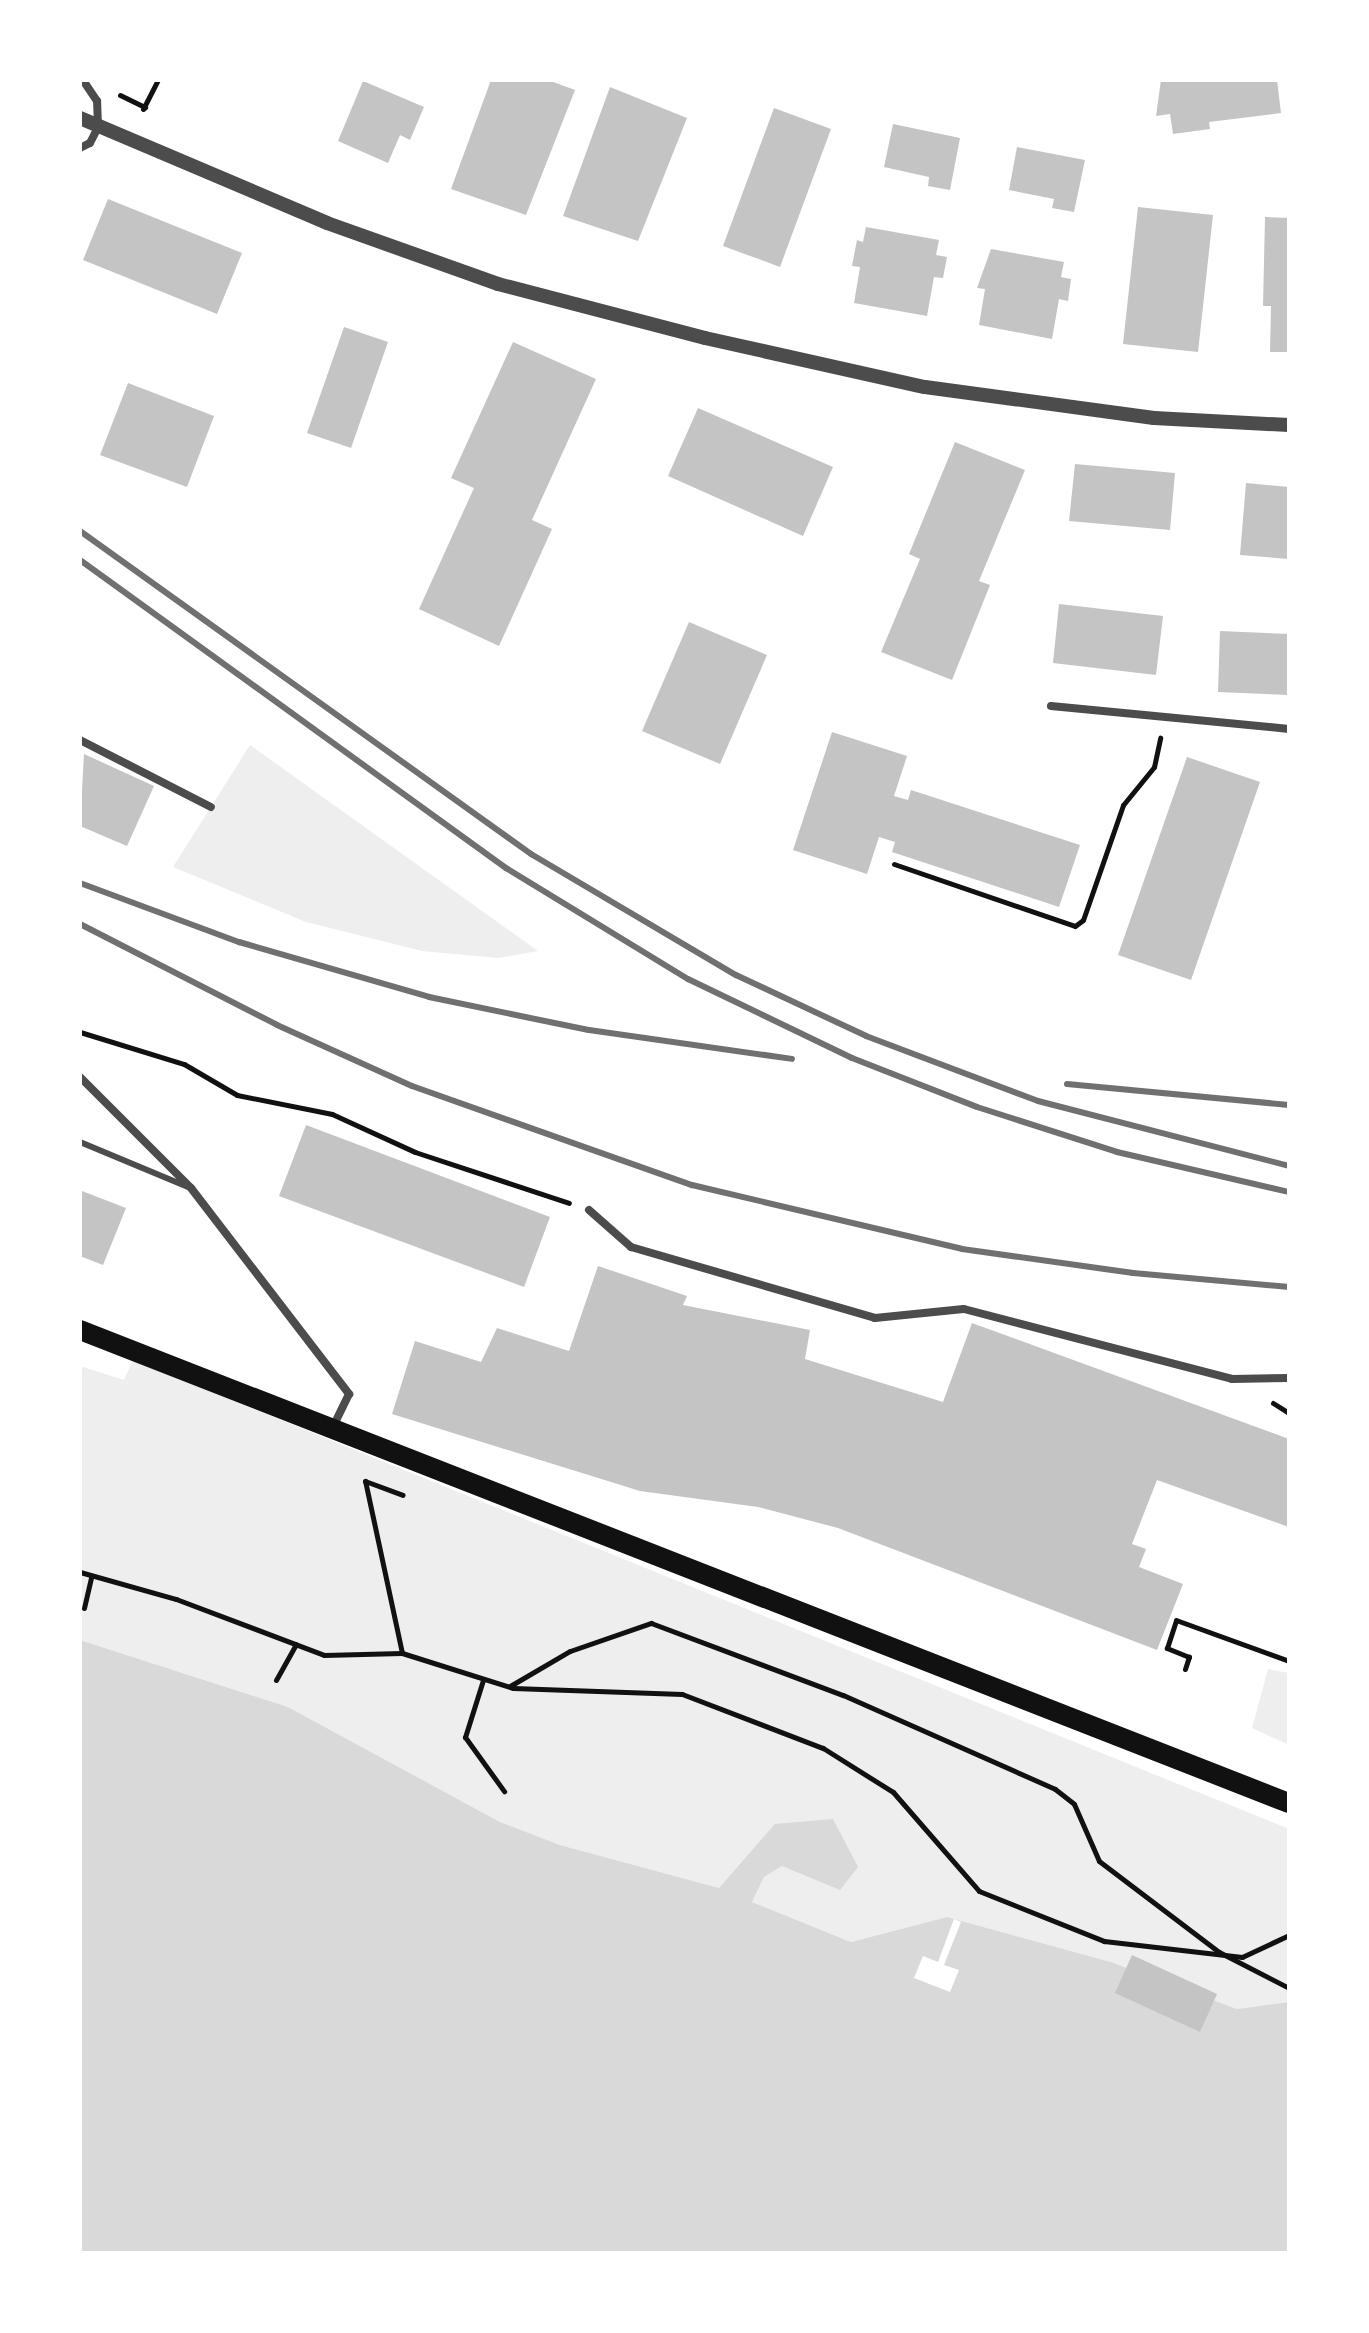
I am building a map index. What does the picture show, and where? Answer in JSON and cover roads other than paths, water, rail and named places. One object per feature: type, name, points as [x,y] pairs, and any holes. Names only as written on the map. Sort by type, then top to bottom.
[{"type":"main road","points":[[80,1330],[331,1431],[1289,1803]]},
{"type":"street","points":[[80,148],[90,143],[98,127],[97,101],[83,80]]},
{"type":"street","points":[[80,118],[327,223],[498,284],[705,338],[925,387],[1154,418],[1289,425]]},
{"type":"street","points":[[1051,706],[1289,729]]},
{"type":"street","points":[[80,740],[211,807]]},
{"type":"street","points":[[80,1077],[191,1188],[349,1394],[331,1431]]},
{"type":"street","points":[[589,1210],[631,1247],[875,1318],[964,1309],[1232,1379],[1289,1378]]},
{"type":"lane","points":[[80,1142],[191,1188]]},
{"type":"railway","points":[[80,531],[531,854],[736,975],[866,1036],[1038,1101],[1289,1166]]},
{"type":"railway","points":[[80,560],[506,868],[688,979],[852,1058],[977,1107],[1117,1152],[1289,1192]]},
{"type":"railway","points":[[80,883],[239,942],[429,997],[589,1030],[792,1059]]},
{"type":"railway","points":[[80,924],[277,1025],[412,1086],[692,1185],[962,1249],[1133,1273],[1289,1287]]},
{"type":"railway","points":[[1067,1084],[1289,1105]]}]
